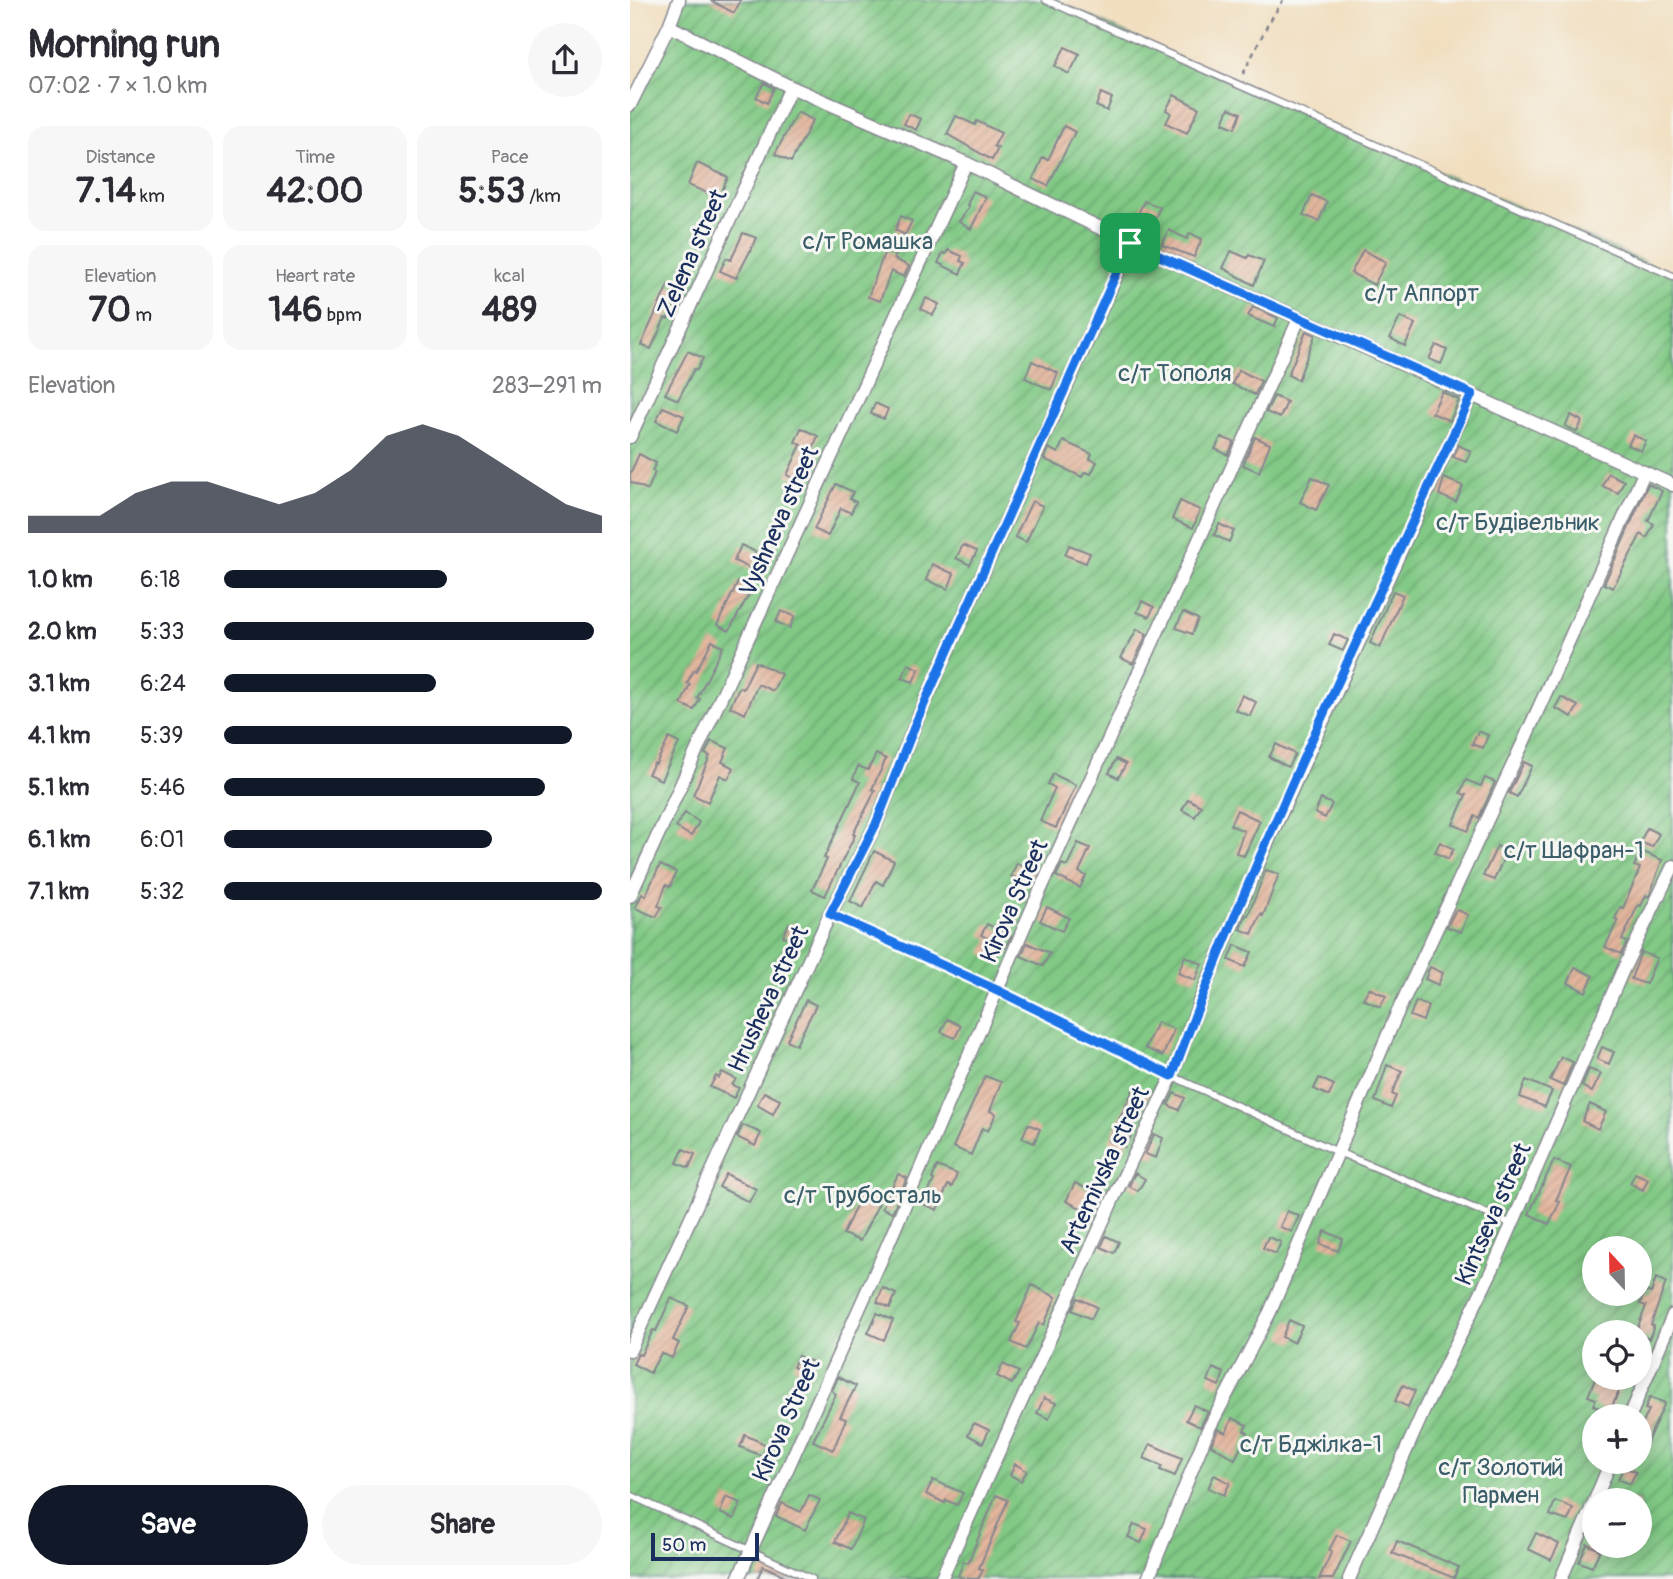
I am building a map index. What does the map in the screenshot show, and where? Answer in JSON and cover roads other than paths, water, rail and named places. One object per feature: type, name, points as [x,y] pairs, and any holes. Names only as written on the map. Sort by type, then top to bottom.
[{"type":"street","points":[[630,105],[669,26],[678,0]]},
{"type":"street","points":[[669,26],[791,87],[966,163],[1130,243],[1673,485]]},
{"type":"street","name":"Zelena street","points":[[630,436],[791,87]]},
{"type":"street","name":"Vyshneva street","points":[[630,897],[966,163]]},
{"type":"street","name":"Hrusheva street","points":[[630,1350],[830,914],[876,824],[917,720],[1130,243]]},
{"type":"street","name":"Kirova Street","points":[[738,1579],[885,1251],[997,990],[1299,319]]},
{"type":"street","name":"Artemivska street","points":[[941,1579],[1113,1199],[1172,1076],[1203,990],[1266,846],[1472,394]]},
{"type":"street","points":[[1148,1579],[1207,1432],[1270,1312],[1395,1018],[1523,743],[1644,473]]},
{"type":"street","name":"Kintseva street","points":[[1349,1579],[1424,1410],[1493,1268],[1622,972],[1673,866]]},
{"type":"street","points":[[1635,1404],[1673,1315]]},
{"type":"street","points":[[1561,1579],[1582,1531]]},
{"type":"lane","points":[[1046,0],[1673,276]]},
{"type":"lane","points":[[830,914],[1338,1152],[1512,1224]]},
{"type":"lane","points":[[630,1495],[812,1579]]},
{"type":"park label","name":"с/т Ромашка","points":[[868,241]]},
{"type":"park label","name":"с/т Аппорт","points":[[1422,293]]},
{"type":"park label","name":"с/т Тополя","points":[[1175,373]]},
{"type":"park label","name":"с/т Будівельник","points":[[1518,522]]},
{"type":"park label","name":"с/т Шафран-1","points":[[1574,850]]},
{"type":"park label","name":"с/т Трубосталь","points":[[863,1195]]},
{"type":"park label","name":"с/т Бджілка-1","points":[[1311,1444]]},
{"type":"park label","name":"с/т Золотий Пармен","points":[[1501,1481]]}]
